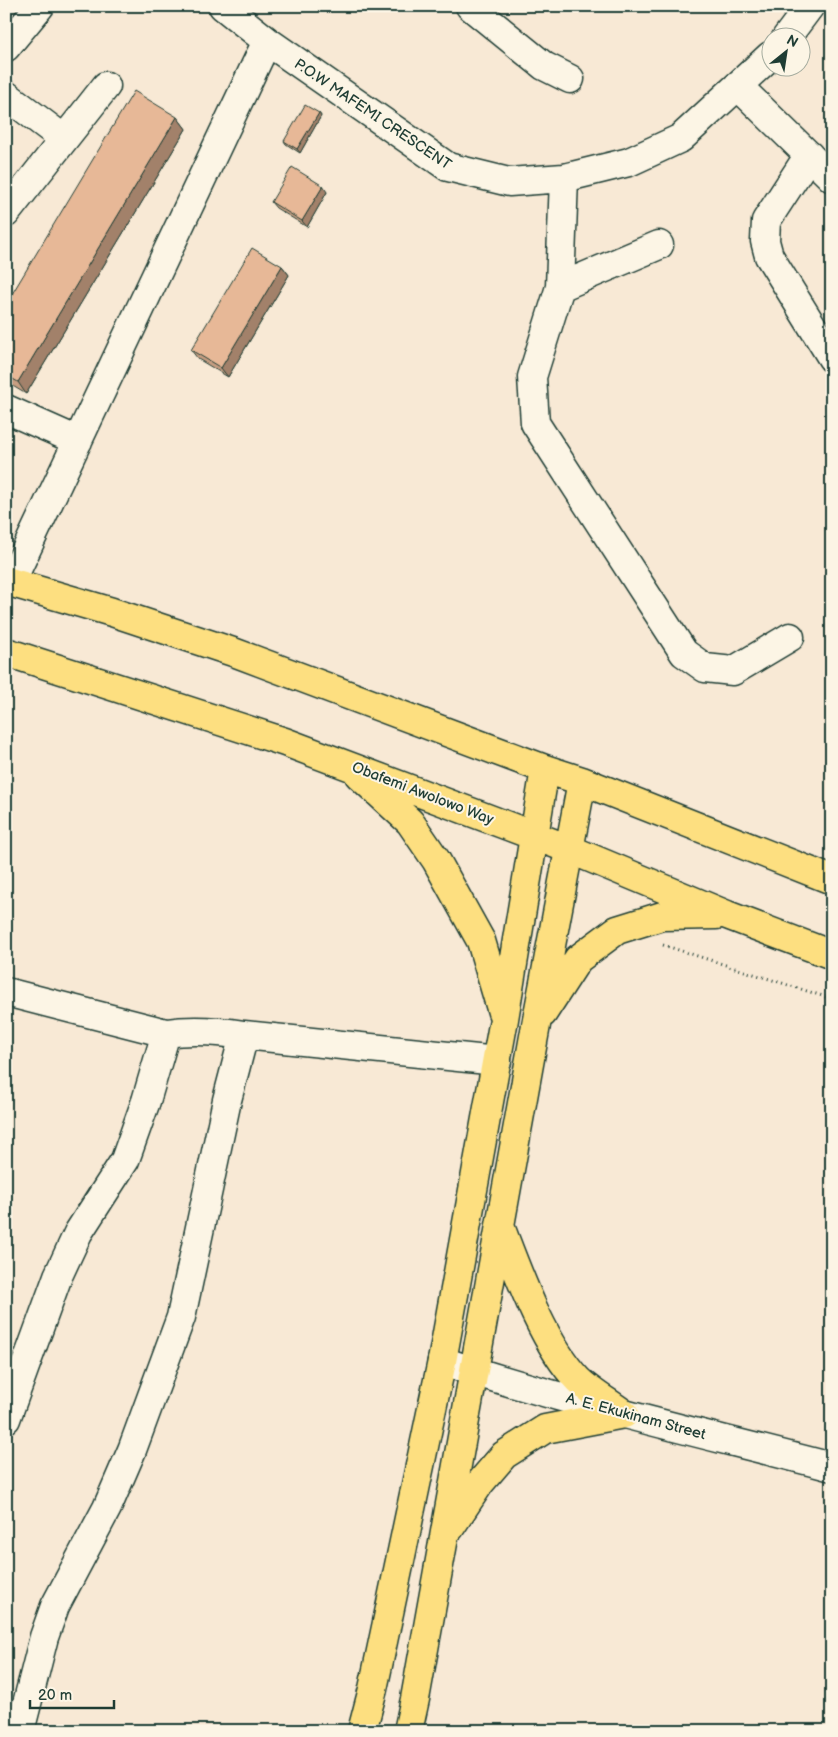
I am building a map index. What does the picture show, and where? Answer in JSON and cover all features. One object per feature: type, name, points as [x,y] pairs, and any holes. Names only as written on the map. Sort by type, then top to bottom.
[{"type":"main road","points":[[9,582],[112,612],[236,653],[545,769],[582,781],[832,880]]},
{"type":"main road","name":"Obafemi Awolowo Way","points":[[6,652],[178,706],[349,765],[569,849],[727,915],[832,955]]},
{"type":"main road","points":[[349,765],[410,822],[436,860],[481,941],[504,1019]]},
{"type":"main road","points":[[362,1731],[373,1689],[442,1361],[497,1061],[545,769]]},
{"type":"main road","points":[[408,1731],[582,781]]},
{"type":"main road","points":[[536,1025],[578,959],[617,930],[662,916],[727,915]]},
{"type":"main road","points":[[500,1224],[531,1301],[553,1346],[578,1380],[624,1414]]},
{"type":"main road","points":[[443,1538],[480,1483],[504,1455],[545,1429],[624,1414]]},
{"type":"street","points":[[6,46],[40,6]]},
{"type":"street","name":"P.O.W MAFEMI CRESCENT","points":[[223,6],[267,42],[448,167],[509,182],[564,178],[628,162],[681,138],[760,65]]},
{"type":"street","points":[[470,6],[544,66],[570,78]]},
{"type":"street","points":[[794,28],[810,6]]},
{"type":"street","points":[[9,582],[78,442],[267,42]]},
{"type":"street","points":[[6,214],[106,86]]},
{"type":"street","points":[[738,86],[832,178]]},
{"type":"street","points":[[6,95],[64,139]]},
{"type":"street","points":[[809,155],[766,222],[765,241],[769,256],[832,358]]},
{"type":"street","points":[[564,178],[560,287],[532,377],[535,423],[684,653],[705,668],[734,671],[790,637]]},
{"type":"street","points":[[560,287],[659,244]]},
{"type":"street","points":[[6,409],[78,442]]},
{"type":"street","points":[[6,992],[166,1033],[194,1031],[244,1035],[497,1061]]},
{"type":"street","points":[[6,1419],[58,1276],[78,1232],[125,1160],[146,1101],[166,1033]]},
{"type":"street","points":[[20,1731],[44,1637],[56,1606],[107,1508],[132,1450],[181,1317],[227,1100],[244,1035]]},
{"type":"street","name":"A. E. Ekukinam Street","points":[[442,1361],[474,1372],[624,1414],[832,1467]]},
{"type":"path","points":[[617,930],[832,999]]},
{"type":"building","points":[[134,91],[177,117],[18,382],[6,375],[6,304]]},
{"type":"building","points":[[305,105],[319,113],[297,149],[284,141]]},
{"type":"building","points":[[292,167],[323,186],[302,221],[271,202]]},
{"type":"building","points":[[252,248],[282,266],[221,368],[191,350]]}]
